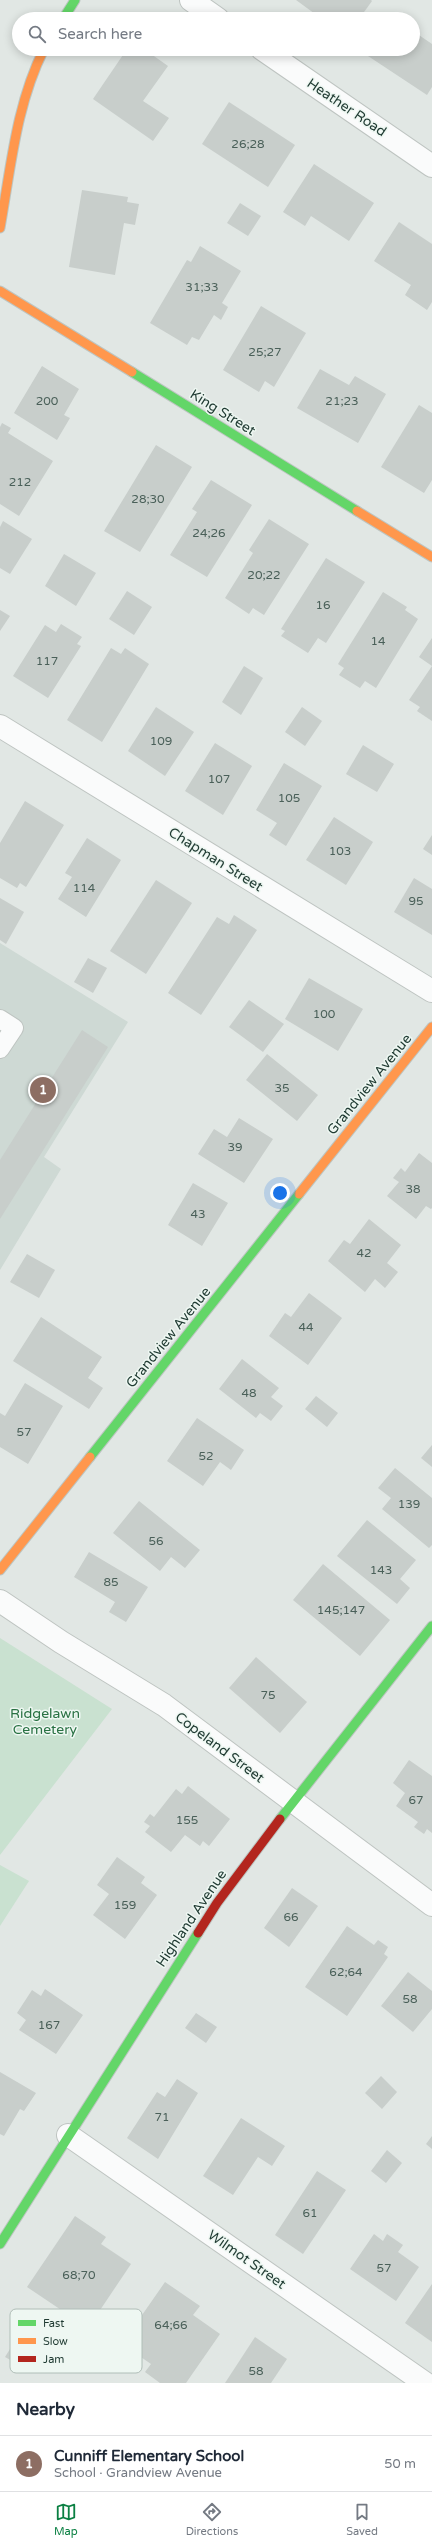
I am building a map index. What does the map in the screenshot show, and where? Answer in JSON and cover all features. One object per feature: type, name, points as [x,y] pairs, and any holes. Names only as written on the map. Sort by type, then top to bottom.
[{"type":"street","points":[[67,12],[75,0]]},
{"type":"street","points":[[191,0],[208,12]]},
{"type":"street","points":[[0,228],[22,110],[33,72],[41,56]]},
{"type":"street","name":"Heather Road","points":[[272,56],[432,166]]},
{"type":"street","name":"King Street","points":[[0,291],[432,557]]},
{"type":"street","name":"Chapman Street","points":[[0,726],[432,991]]},
{"type":"street","name":"Grandview Avenue","points":[[0,1570],[432,1027]]},
{"type":"street","name":"Copeland Street","points":[[0,1601],[61,1642],[164,1705],[432,1905]]},
{"type":"street","name":"Highland Avenue","points":[[0,2244],[68,2134],[217,1903],[293,1802],[432,1626]]},
{"type":"street","name":"Wilmot Street","points":[[68,2134],[425,2383]]},
{"type":"lane","points":[[0,1019],[14,1028],[0,1049]]},
{"type":"shaded area","points":[[0,943],[128,1022],[44,1157],[61,1169],[0,1270]]},
{"type":"green space","name":"Ridgelawn Cemetery","points":[[0,1638],[112,1709],[0,1855]]},
{"type":"green space","points":[[0,1865],[29,1881],[0,1926]]},
{"type":"building","points":[[296,0],[372,1],[364,12],[312,12]]},
{"type":"building","points":[[420,36],[432,44],[432,87],[427,95],[368,56],[420,56]]},
{"type":"building","points":[[122,56],[154,56],[168,66],[143,101],[169,118],[153,141],[93,99]]},
{"type":"building","points":[[229,102],[295,145],[268,187],[202,144]]},
{"type":"building","points":[[314,164],[374,203],[349,241],[311,216],[305,226],[283,212]]},
{"type":"building","points":[[82,190],[128,197],[127,202],[139,204],[135,225],[124,223],[115,275],[69,267]]},
{"type":"building","points":[[240,203],[261,216],[248,236],[227,223]]},
{"type":"building","points":[[399,222],[432,244],[432,302],[427,310],[405,295],[411,285],[374,261]]},
{"type":"building","points":[[200,246],[241,271],[222,303],[228,307],[221,320],[214,315],[199,340],[192,337],[187,345],[150,323],[187,260],[191,262]]},
{"type":"building","points":[[261,306],[306,333],[274,387],[265,381],[259,392],[223,370]]},
{"type":"building","points":[[42,366],[79,389],[64,415],[70,418],[57,440],[14,413]]},
{"type":"building","points":[[320,369],[349,385],[355,376],[386,394],[358,443],[297,408]]},
{"type":"building","points":[[419,405],[432,413],[432,480],[424,493],[381,467]]},
{"type":"building","points":[[2,423],[11,428],[8,433],[53,461],[19,516],[0,504],[0,427]]},
{"type":"building","points":[[156,445],[192,467],[140,552],[104,531]]},
{"type":"building","points":[[211,480],[252,505],[207,577],[170,555],[197,512],[192,509]]},
{"type":"building","points":[[269,519],[309,544],[264,615],[253,608],[249,614],[225,598],[253,553],[249,550]]},
{"type":"building","points":[[3,521],[32,539],[10,574],[0,568],[0,527]]},
{"type":"building","points":[[64,554],[96,573],[76,606],[45,586]]},
{"type":"building","points":[[326,558],[365,582],[326,643],[318,638],[308,653],[281,636],[285,631],[281,629]]},
{"type":"building","points":[[127,591],[152,607],[134,635],[109,619]]},
{"type":"building","points":[[383,592],[407,607],[405,610],[418,619],[376,688],[365,681],[360,688],[339,675],[344,668],[338,664]]},
{"type":"building","points":[[0,610],[10,616],[0,631]]},
{"type":"building","points":[[61,624],[82,637],[77,644],[81,646],[48,698],[13,676],[45,625],[56,632]]},
{"type":"building","points":[[432,638],[432,666],[419,657]]},
{"type":"building","points":[[111,648],[121,654],[125,648],[149,664],[102,742],[67,720]]},
{"type":"building","points":[[244,666],[263,678],[241,715],[222,702]]},
{"type":"building","points":[[432,666],[432,721],[417,711],[420,707],[409,700]]},
{"type":"building","points":[[156,707],[194,732],[165,776],[128,751]]},
{"type":"building","points":[[302,707],[322,721],[305,746],[285,732]]},
{"type":"building","points":[[215,743],[252,766],[223,815],[185,791]]},
{"type":"building","points":[[363,745],[394,764],[377,792],[346,774]]},
{"type":"building","points":[[284,763],[322,786],[286,846],[269,835],[277,823],[256,810]]},
{"type":"building","points":[[25,801],[64,825],[26,887],[20,883],[17,888],[0,878],[0,843]]},
{"type":"building","points":[[334,817],[373,842],[346,885],[306,860]]},
{"type":"building","points":[[432,835],[432,855],[423,849]]},
{"type":"building","points":[[87,838],[121,860],[86,917],[58,899],[72,877],[65,873]]},
{"type":"building","points":[[414,878],[432,889],[432,935],[394,912]]},
{"type":"building","points":[[156,880],[192,903],[146,974],[110,951]]},
{"type":"building","points":[[0,898],[24,912],[6,944],[0,940]]},
{"type":"building","points":[[234,915],[257,930],[201,1015],[168,993],[217,917],[229,924]]},
{"type":"building","points":[[88,958],[107,968],[93,993],[74,982]]},
{"type":"building","points":[[309,978],[363,1009],[338,1051],[285,1019]]},
{"type":"building","points":[[249,1000],[284,1024],[263,1052],[229,1027]]},
{"type":"building","points":[[82,1030],[108,1047],[0,1219],[0,1160]]},
{"type":"building","points":[[267,1054],[318,1095],[297,1121],[246,1080]]},
{"type":"building","points":[[239,1118],[273,1139],[244,1183],[198,1154],[214,1129],[227,1137]]},
{"type":"building","points":[[419,1153],[432,1163],[432,1208],[431,1209],[426,1206],[416,1219],[387,1196],[399,1182],[393,1178],[401,1168],[405,1172]]},
{"type":"building","points":[[193,1183],[228,1203],[202,1246],[168,1225]]},
{"type":"building","points":[[369,1219],[401,1245],[387,1263],[398,1272],[385,1288],[375,1279],[365,1292],[328,1261],[344,1240],[350,1244]]},
{"type":"building","points":[[27,1254],[55,1270],[39,1298],[10,1282]]},
{"type":"building","points":[[309,1293],[342,1318],[308,1365],[269,1336],[285,1313],[291,1317]]},
{"type":"building","points":[[41,1317],[102,1357],[88,1378],[103,1388],[89,1409],[13,1361]]},
{"type":"building","points":[[242,1359],[279,1388],[271,1397],[283,1406],[271,1421],[260,1413],[256,1418],[219,1389]]},
{"type":"building","points":[[25,1383],[63,1406],[28,1464],[0,1447],[0,1413],[5,1416]]},
{"type":"building","points":[[316,1396],[338,1413],[327,1427],[305,1409]]},
{"type":"building","points":[[197,1418],[244,1450],[231,1470],[220,1462],[203,1486],[167,1461]]},
{"type":"building","points":[[432,1445],[432,1467],[421,1458]]},
{"type":"building","points":[[395,1468],[432,1498],[432,1545],[429,1548],[382,1509],[391,1498],[378,1488]]},
{"type":"building","points":[[139,1501],[200,1550],[185,1568],[171,1557],[160,1571],[113,1533]]},
{"type":"building","points":[[367,1520],[416,1560],[400,1579],[410,1588],[397,1604],[337,1556]]},
{"type":"building","points":[[89,1552],[148,1587],[126,1622],[109,1612],[115,1602],[74,1577]]},
{"type":"building","points":[[323,1564],[390,1620],[360,1656],[293,1600]]},
{"type":"building","points":[[256,1657],[307,1702],[280,1733],[229,1688]]},
{"type":"building","points":[[409,1760],[432,1776],[432,1833],[427,1829],[424,1834],[414,1827],[418,1822],[396,1806],[405,1793],[393,1783]]},
{"type":"building","points":[[188,1786],[230,1819],[209,1846],[203,1841],[200,1846],[185,1835],[171,1852],[145,1832],[150,1826],[144,1822],[150,1814],[154,1817],[176,1789],[182,1794]]},
{"type":"building","points":[[117,1857],[145,1877],[141,1883],[157,1895],[125,1939],[93,1915],[109,1894],[97,1885]]},
{"type":"building","points":[[292,1888],[318,1906],[289,1947],[264,1928]]},
{"type":"building","points":[[347,1926],[374,1945],[378,1940],[388,1947],[384,1954],[388,1957],[347,2016],[305,1987]]},
{"type":"building","points":[[408,1972],[432,1991],[432,2009],[413,2032],[381,2006]]},
{"type":"building","points":[[45,1989],[83,2015],[56,2054],[19,2030],[26,2020],[17,2013],[32,1990],[41,1996]]},
{"type":"building","points":[[196,2013],[217,2027],[206,2043],[185,2028]]},
{"type":"building","points":[[0,2072],[36,2093],[24,2111],[20,2109],[4,2136],[0,2134]]},
{"type":"building","points":[[381,2076],[397,2092],[382,2109],[365,2093]]},
{"type":"building","points":[[177,2079],[198,2093],[158,2159],[127,2138],[157,2092],[165,2097]]},
{"type":"building","points":[[241,2118],[285,2146],[272,2166],[258,2157],[233,2195],[203,2176]]},
{"type":"building","points":[[432,2136],[432,2149],[426,2144]]},
{"type":"building","points":[[387,2150],[402,2163],[386,2183],[371,2171]]},
{"type":"building","points":[[317,2171],[346,2190],[303,2254],[275,2235]]},
{"type":"building","points":[[75,2216],[106,2237],[101,2244],[131,2264],[101,2309],[60,2309],[27,2287]]},
{"type":"building","points":[[374,2234],[383,2241],[387,2234],[403,2245],[398,2252],[419,2267],[396,2301],[350,2269]]},
{"type":"building","points":[[165,2282],[200,2306],[193,2315],[220,2334],[186,2383],[160,2383],[145,2372],[151,2364],[142,2358],[142,2315]]},
{"type":"building","points":[[432,2284],[432,2342],[405,2323]]},
{"type":"building","points":[[255,2337],[287,2359],[271,2383],[225,2383]]},
{"type":"building","points":[[10,2349],[10,2360],[5,2357]]},
{"type":"traffic: fast","points":[[67,12],[75,0]]},
{"type":"traffic: fast","points":[[132,372],[357,511]]},
{"type":"traffic: fast","points":[[90,1457],[299,1194]]},
{"type":"traffic: fast","points":[[280,1819],[432,1626]]},
{"type":"traffic: fast","points":[[0,2244],[198,1933]]},
{"type":"traffic: slow","points":[[0,228],[11,159],[21,114],[27,92],[41,56]]},
{"type":"traffic: slow","points":[[0,291],[132,372]]},
{"type":"traffic: slow","points":[[357,511],[432,557]]},
{"type":"traffic: slow","points":[[299,1194],[432,1027]]},
{"type":"traffic: slow","points":[[0,1570],[90,1457]]},
{"type":"traffic: jam","points":[[198,1933],[217,1903],[280,1819]]},
{"type":"place","name":"Cunniff Elementary School","points":[[43,1090]]}]
